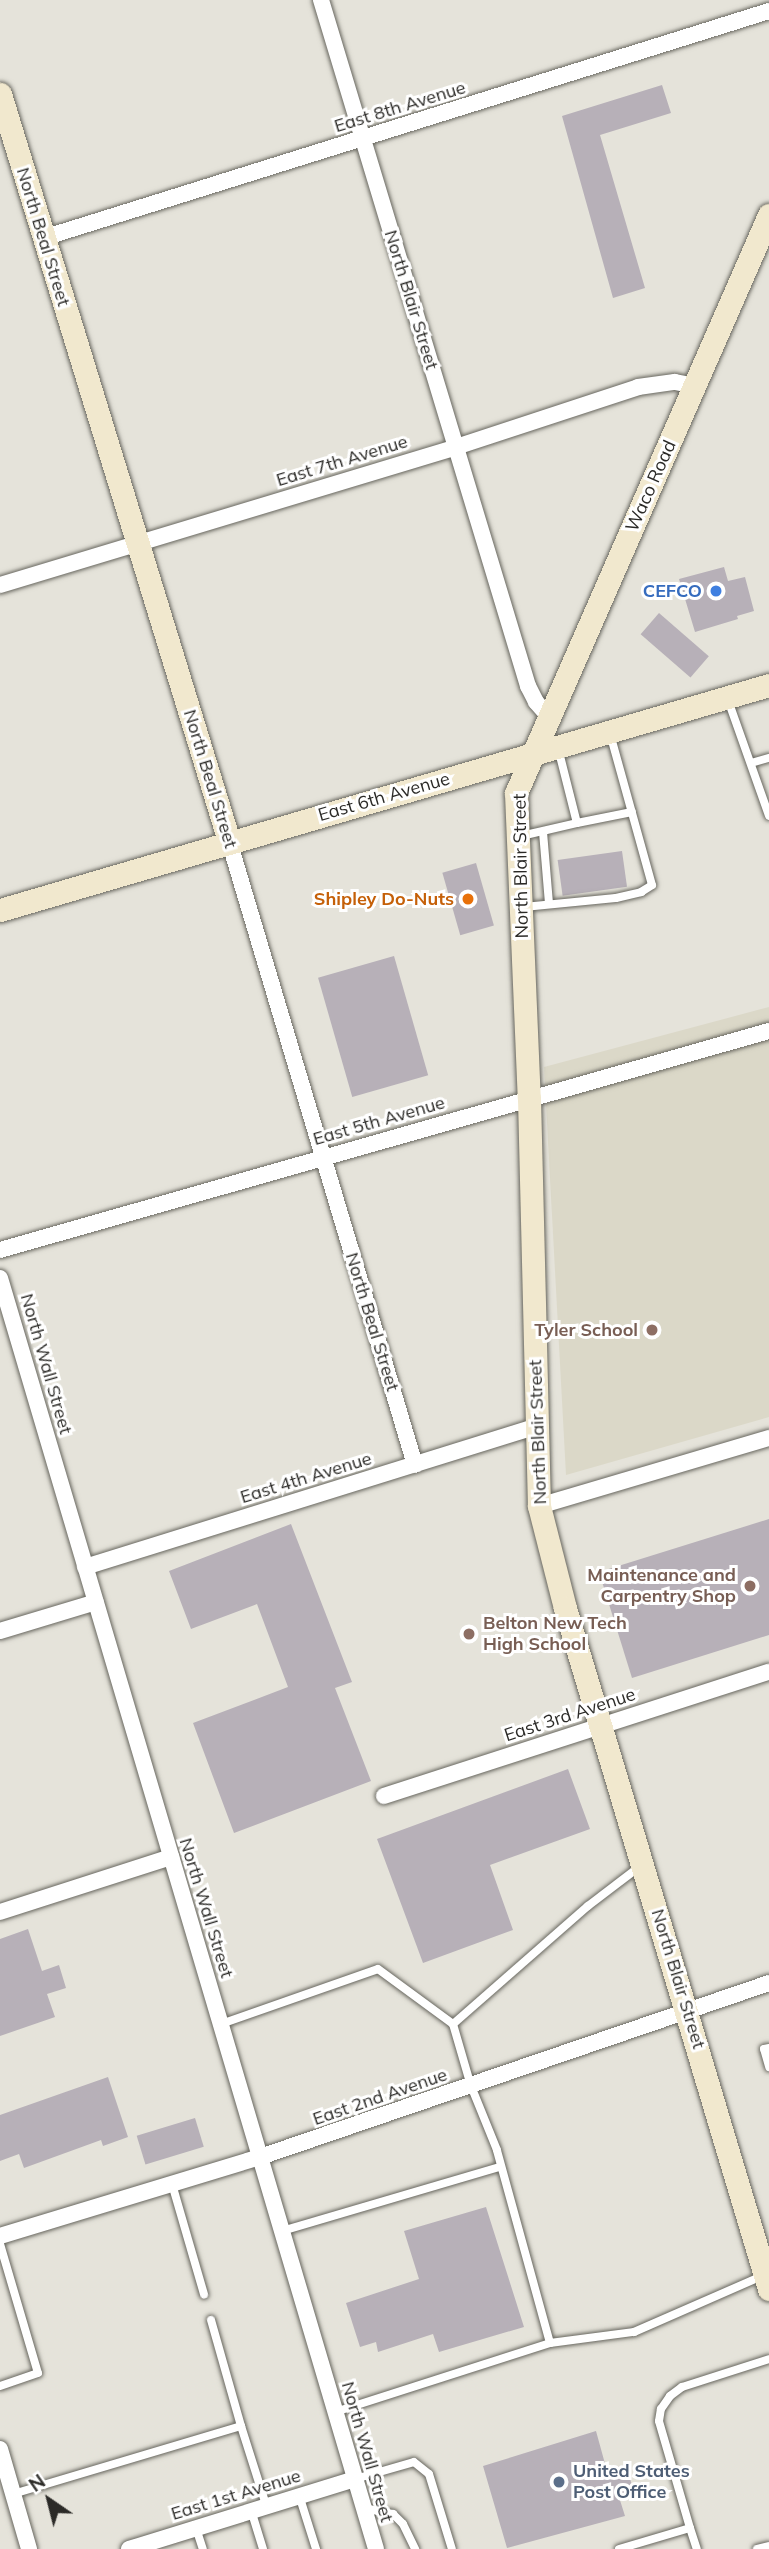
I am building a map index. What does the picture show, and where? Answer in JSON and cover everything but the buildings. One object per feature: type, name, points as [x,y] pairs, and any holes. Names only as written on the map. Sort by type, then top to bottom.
[{"type":"street","name":"North Blair Street","points":[[321,0],[528,686],[536,702],[548,716]]},
{"type":"street","name":"East 8th Avenue","points":[[43,238],[769,12]]},
{"type":"street","name":"North Beal Street","points":[[0,94],[229,841],[415,1465]]},
{"type":"street","name":"Waco Road","points":[[531,755],[769,215]]},
{"type":"street","name":"East 7th Avenue","points":[[0,585],[456,447],[638,387],[675,382],[695,386]]},
{"type":"street","name":"East 6th Avenue","points":[[0,910],[769,685]]},
{"type":"street","name":"North Blair Street","points":[[531,755],[516,793],[529,1098],[539,1506],[565,1608],[767,2282]]},
{"type":"street","name":"East 5th Avenue","points":[[0,1251],[769,1031]]},
{"type":"street","name":"North Wall Street","points":[[0,1278],[376,2549]]},
{"type":"street","name":"East 4th Avenue","points":[[85,1567],[538,1426]]},
{"type":"street","points":[[539,1506],[769,1438]]},
{"type":"street","points":[[0,1631],[96,1602]]},
{"type":"street","name":"East 3rd Avenue","points":[[384,1796],[769,1672]]},
{"type":"street","points":[[0,1912],[171,1857]]},
{"type":"street","name":"East 2nd Avenue","points":[[0,2236],[260,2157],[769,1983]]},
{"type":"street","points":[[0,2449],[29,2549]]},
{"type":"street","name":"East 1st Avenue","points":[[129,2549],[196,2526],[355,2479]]},
{"type":"lane","points":[[727,697],[769,816]]},
{"type":"lane","points":[[521,907],[549,903],[569,905],[641,892],[652,885],[610,732]]},
{"type":"lane","points":[[557,747],[577,823]]},
{"type":"lane","points":[[751,763],[769,758]]},
{"type":"lane","points":[[518,837],[632,812]]},
{"type":"lane","points":[[543,831],[549,903]]},
{"type":"lane","points":[[453,2024],[588,1906],[643,1864]]},
{"type":"lane","points":[[220,2024],[378,1969],[453,2024],[471,2086],[497,2150],[550,2343]]},
{"type":"lane","points":[[769,2048],[764,2049],[769,2067]]},
{"type":"lane","points":[[282,2231],[500,2167]]},
{"type":"lane","points":[[172,2184],[204,2294]]},
{"type":"lane","points":[[0,2244],[38,2373],[0,2386]]},
{"type":"lane","points":[[335,2412],[550,2343],[634,2332],[767,2282]]},
{"type":"lane","points":[[211,2320],[241,2426],[258,2508],[263,2549]]},
{"type":"lane","points":[[696,2549],[659,2421],[660,2409],[670,2396],[682,2387],[769,2359]]},
{"type":"lane","points":[[13,2494],[241,2426]]},
{"type":"lane","points":[[355,2479],[414,2462],[429,2474],[452,2549]]},
{"type":"lane","points":[[299,2495],[316,2549]]},
{"type":"lane","points":[[364,2508],[393,2514],[403,2524],[415,2549]]},
{"type":"lane","points":[[196,2526],[203,2549]]},
{"type":"lane","points":[[619,2549],[690,2528]]},
{"type":"lane","points":[[757,2549],[769,2546]]},
{"type":"shaded area","points":[[769,1007],[769,1417],[566,1475],[544,1067]]},
{"type":"place","name":"CEFCO","points":[[716,591]]},
{"type":"place","name":"Shipley Do-Nuts","points":[[468,899]]},
{"type":"place","name":"Tyler School","points":[[652,1330]]},
{"type":"place","name":"Maintenance and Carpentry Shop","points":[[750,1586]]},
{"type":"place","name":"Belton New Tech High School","points":[[469,1634]]},
{"type":"place","name":"United States Post Office","points":[[559,2482]]}]
